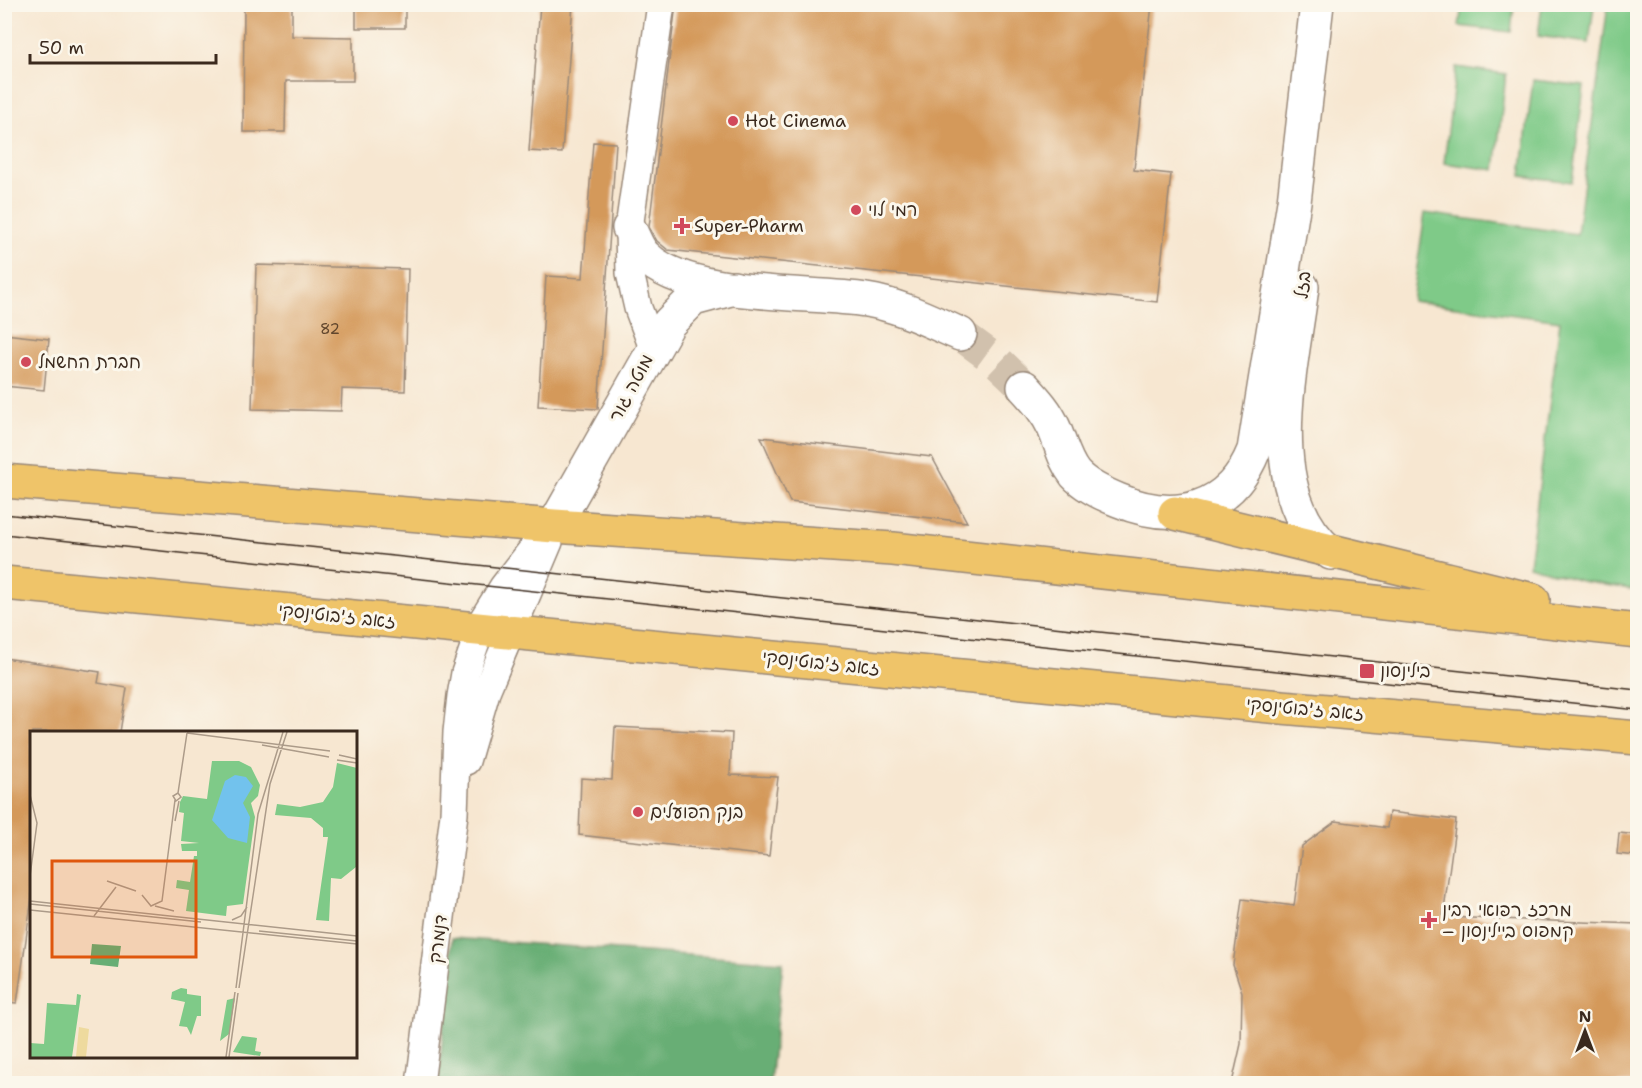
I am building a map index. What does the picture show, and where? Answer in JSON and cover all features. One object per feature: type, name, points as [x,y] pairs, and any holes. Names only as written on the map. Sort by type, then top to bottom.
[{"type":"main road","points":[[4,481],[554,526],[893,549],[1638,631]]},
{"type":"main road","points":[[1175,513],[1331,553],[1638,624]]},
{"type":"main road","name":"זאב ז'בוטינסקי","points":[[4,583],[1270,706],[1638,738]]},
{"type":"street","name":"מוטה גור","points":[[496,631],[506,588],[554,526],[653,348],[638,308],[630,273],[629,228],[661,4]]},
{"type":"street","name":"בזל","points":[[1175,513],[1207,503],[1233,486],[1247,468],[1254,450],[1294,202],[1317,4]]},
{"type":"street","name":"בזל","points":[[1331,553],[1317,542],[1297,511],[1287,473],[1286,443],[1287,404],[1340,4]]},
{"type":"street","points":[[629,228],[644,256],[667,272],[701,282],[734,288],[866,300],[891,306],[960,334]]},
{"type":"street","points":[[653,348],[669,323],[693,299],[734,288]]},
{"type":"street","points":[[1024,387],[1044,409],[1063,455],[1076,475],[1101,494],[1131,506],[1175,513]]},
{"type":"street","name":"דנמרק","points":[[420,1083],[456,794],[487,689],[496,631]]},
{"type":"green space","points":[[1462,5],[1514,5],[1511,32],[1459,26]]},
{"type":"green space","points":[[1542,5],[1594,5],[1589,43],[1538,36]]},
{"type":"green space","points":[[1608,5],[1637,5],[1637,590],[1581,581],[1529,566],[1560,321],[1412,301],[1425,213],[1577,234]]},
{"type":"green space","points":[[1456,67],[1506,74],[1495,170],[1444,163]]},
{"type":"green space","points":[[1533,80],[1584,86],[1572,182],[1521,176]]},
{"type":"green space","points":[[452,938],[783,962],[770,1083],[438,1083]]},
{"type":"building","points":[[244,4],[292,4],[292,36],[353,37],[353,81],[286,81],[285,132],[243,132]]},
{"type":"building","points":[[356,4],[405,4],[405,28],[356,28]]},
{"type":"building","points":[[540,4],[573,4],[562,153],[529,151]]},
{"type":"building","points":[[676,4],[1152,4],[1134,170],[1171,174],[1157,302],[668,250],[657,241],[649,227]]},
{"type":"building","points":[[593,142],[616,143],[598,409],[538,406],[546,276],[583,278]]},
{"type":"building","points":[[256,265],[408,269],[405,391],[342,389],[341,411],[252,409]]},
{"type":"building","name":"חברת החשמל","points":[[4,334],[49,339],[44,390],[4,386]]},
{"type":"building","points":[[761,437],[932,457],[967,522],[790,502]]},
{"type":"building","points":[[4,658],[100,672],[98,683],[127,688],[120,731],[30,731],[30,911],[17,1003],[4,1002]]},
{"type":"building","points":[[615,727],[732,733],[730,775],[778,777],[769,856],[579,835],[581,778],[612,780]]},
{"type":"building","points":[[1389,812],[1456,820],[1443,917],[1638,924],[1638,1083],[1232,1083],[1241,1044],[1242,992],[1233,965],[1242,899],[1294,906],[1302,846],[1336,821],[1387,828]]},
{"type":"building","points":[[1619,833],[1638,835],[1638,856],[1617,854]]},
{"type":"tunnel","points":[[960,334],[998,362],[1024,387]]},
{"type":"tram line","points":[[4,514],[1638,690]]},
{"type":"tram line","points":[[4,534],[1638,710]]},
{"type":"place","name":"Hot Cinema","points":[[733,121]]},
{"type":"place","name":"רמי לוי","points":[[856,210]]},
{"type":"place","name":"Super-Pharm","points":[[682,226]]},
{"type":"place","name":"חברת החשמל","points":[[26,362]]},
{"type":"place","name":"בילינסון","points":[[1367,671]]},
{"type":"place","name":"בנק הפועלים","points":[[638,812]]},
{"type":"place","name":"מרכז רפואי רבין – קמפוס ביילינסון","points":[[1429,920]]}]
